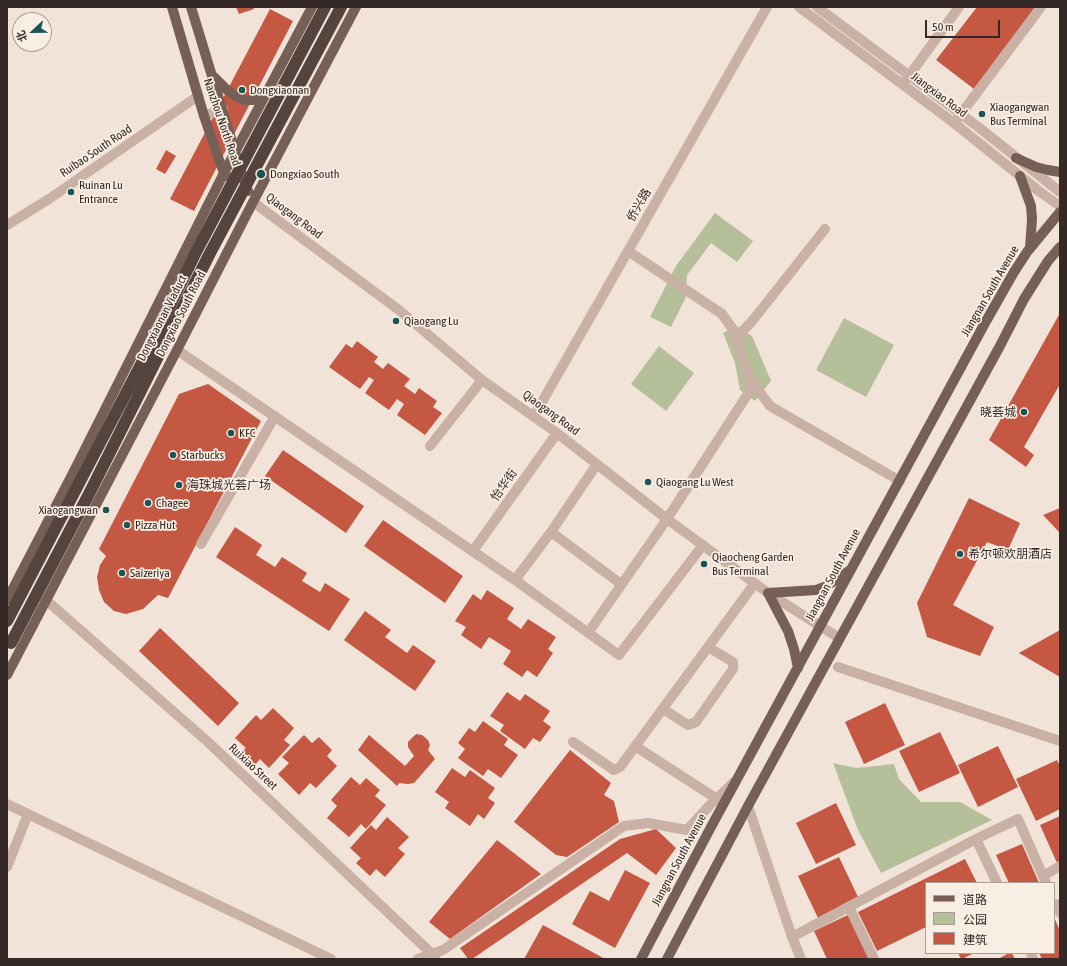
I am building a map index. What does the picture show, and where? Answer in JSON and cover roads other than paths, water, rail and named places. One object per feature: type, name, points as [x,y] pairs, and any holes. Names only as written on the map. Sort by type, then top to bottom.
[{"type":"highway","name":"Dongxiaonan Viaduct","points":[[7,621],[143,360],[196,252],[325,7]]},
{"type":"highway","name":"Dongxiaonan Viaduct","points":[[11,642],[90,492],[209,255],[341,7]]},
{"type":"main road","name":"Nanzhou North Road","points":[[172,7],[204,116],[224,173],[253,202]]},
{"type":"main road","name":"Nanzhou North Road","points":[[191,7],[243,178],[253,202]]},
{"type":"main road","name":"Dongxiao South Road","points":[[7,600],[71,478],[224,173],[312,7]]},
{"type":"main road","name":"Dongxiao South Road","points":[[7,675],[178,350],[310,92],[356,7]]},
{"type":"main road","points":[[278,71],[280,76],[289,84],[310,92]]},
{"type":"main road","points":[[212,75],[227,90],[237,97],[245,100],[253,100],[267,92]]},
{"type":"main road","points":[[1016,158],[1036,167],[1060,172]]},
{"type":"main road","points":[[1020,176],[1031,206],[1032,219],[1030,248]]},
{"type":"main road","name":"Jiangnan South Avenue","points":[[641,959],[998,298],[1030,248],[1060,212]]},
{"type":"main road","points":[[667,959],[748,806],[1001,344],[1024,299],[1048,261],[1060,247]]},
{"type":"main road","points":[[798,668],[788,631],[768,593],[816,590],[827,586],[852,569]]},
{"type":"street","name":"侨兴路","points":[[534,416],[767,7]]},
{"type":"street","name":"Jiangxiao Road","points":[[799,7],[906,80],[961,114],[1060,192]]},
{"type":"street","name":"Jiangxiao Road","points":[[817,7],[906,80],[954,123],[1040,192],[1060,206]]},
{"type":"street","points":[[906,80],[959,7]]},
{"type":"street","points":[[954,123],[1041,7]]},
{"type":"street","name":"Ruibao South Road","points":[[7,225],[49,199],[198,96]]},
{"type":"street","points":[[204,116],[223,109]]},
{"type":"street","name":"Qiaogang Road","points":[[253,202],[399,310],[482,380],[557,433],[667,519],[768,593],[839,638]]},
{"type":"street","points":[[738,345],[742,332],[825,229]]},
{"type":"street","points":[[628,250],[722,314],[732,328],[750,379],[770,406],[900,481]]},
{"type":"street","points":[[178,350],[515,580],[619,655],[703,544]]},
{"type":"street","points":[[588,632],[667,519],[749,392],[750,379]]},
{"type":"street","points":[[430,446],[482,380]]},
{"type":"street","points":[[201,544],[275,416]]},
{"type":"street","name":"怡华街","points":[[473,551],[557,433]]},
{"type":"street","points":[[515,580],[551,532],[597,464]]},
{"type":"street","points":[[551,532],[621,584]]},
{"type":"street","points":[[573,742],[614,770],[620,767],[755,583]]},
{"type":"street","name":"Ruixiao Street","points":[[46,600],[208,742],[433,956]]},
{"type":"street","points":[[663,709],[688,725],[696,722],[733,669],[733,662],[708,647]]},
{"type":"street","points":[[838,667],[1060,741]]},
{"type":"street","points":[[635,746],[717,799]]},
{"type":"street","points":[[418,959],[433,956],[443,950],[624,826],[648,823],[687,830],[736,781]]},
{"type":"street","points":[[7,804],[331,959]]},
{"type":"street","points":[[748,806],[792,937],[801,959]]},
{"type":"street","points":[[7,867],[28,814]]},
{"type":"street","points":[[792,937],[976,839],[1018,819],[1045,879],[1060,866]]},
{"type":"street","points":[[976,839],[997,882]]},
{"type":"street","points":[[849,907],[874,959]]},
{"type":"place","name":"Dongxiaonan","points":[[242,90]]},
{"type":"place","name":"Xiaogangwan Bus Terminal","points":[[982,114]]},
{"type":"place","name":"Dongxiao South","points":[[261,174]]},
{"type":"place","name":"Ruinan Lu Entrance","points":[[71,192]]},
{"type":"place","name":"Qiaogang Lu","points":[[396,321]]},
{"type":"place","name":"晓荟城","points":[[1024,412]]},
{"type":"place","name":"KFC","points":[[231,433]]},
{"type":"place","name":"Starbucks","points":[[173,455]]},
{"type":"place","name":"Qiaogang Lu West","points":[[648,482]]},
{"type":"place","name":"海珠城光荟广场","points":[[179,485]]},
{"type":"place","name":"Chagee","points":[[148,503]]},
{"type":"place","name":"Xiaogangwan","points":[[106,510]]},
{"type":"place","name":"Pizza Hut","points":[[127,525]]},
{"type":"place","name":"希尔顿欢朋酒店","points":[[960,554]]},
{"type":"place","name":"Qiaocheng Garden Bus Terminal","points":[[704,564]]},
{"type":"place","name":"Saizeriya","points":[[122,573]]}]
